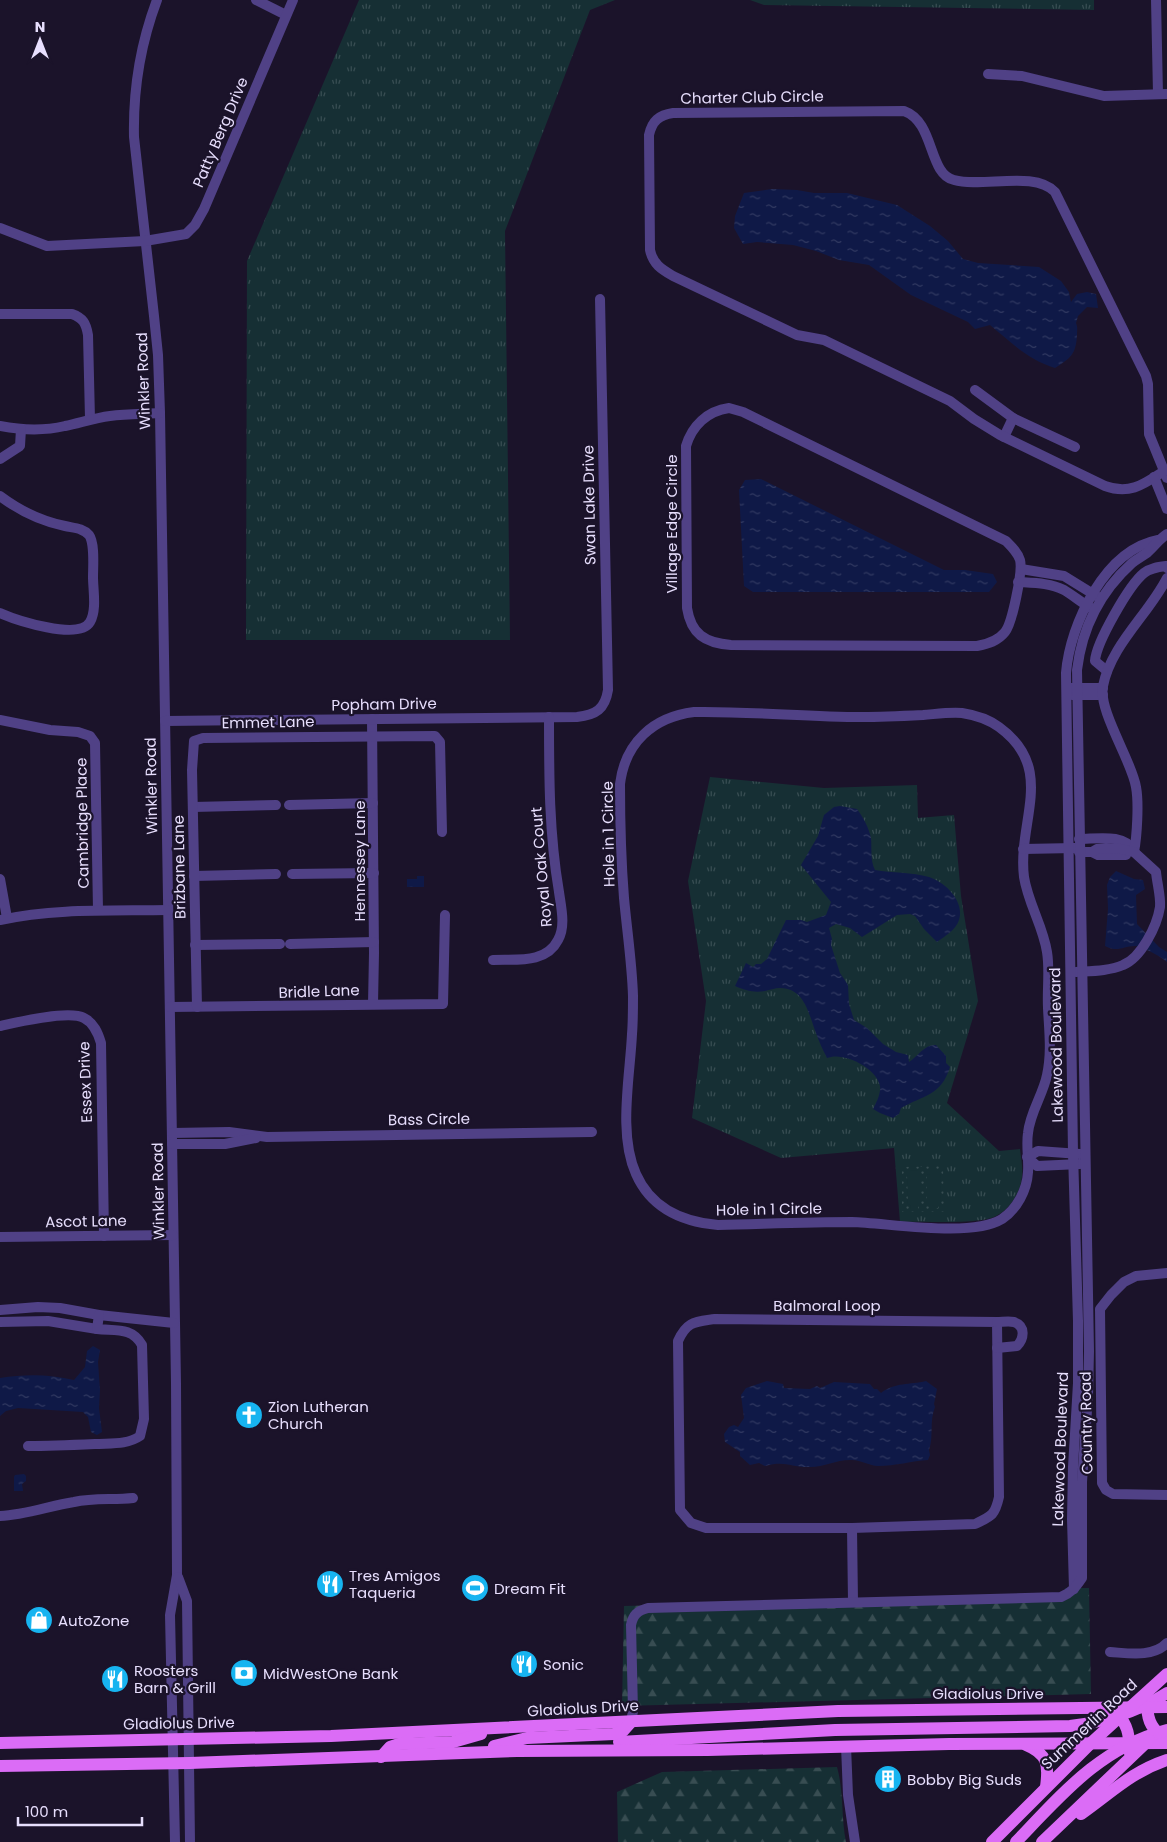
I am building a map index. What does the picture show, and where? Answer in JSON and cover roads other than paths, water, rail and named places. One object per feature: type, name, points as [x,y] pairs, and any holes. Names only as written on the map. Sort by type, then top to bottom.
[{"type":"main road","name":"Summerlin Road","points":[[992,1842],[1091,1743],[1167,1674]]},
{"type":"main road","points":[[1156,1685],[1147,1707],[1150,1722],[1164,1734]]},
{"type":"main road","points":[[517,1751],[568,1745],[764,1733],[892,1728],[1081,1725],[1105,1720],[1142,1707],[1167,1693]]},
{"type":"main road","name":"Gladiolus Drive","points":[[0,1743],[331,1736],[828,1712],[1036,1708],[1102,1708],[1124,1712],[1147,1707],[1167,1707]]},
{"type":"main road","points":[[1021,1744],[1040,1736],[1044,1732],[1046,1721],[1036,1708]]},
{"type":"main road","points":[[1124,1712],[1129,1743],[1127,1761]]},
{"type":"main road","points":[[465,1754],[528,1738],[614,1734],[623,1731],[631,1722]]},
{"type":"main road","points":[[1042,1842],[1147,1743],[1164,1734],[1167,1722]]},
{"type":"main road","points":[[380,1757],[390,1747],[399,1744],[453,1742],[500,1728]]},
{"type":"main road","points":[[1016,1842],[1091,1768],[1112,1753],[1136,1741],[1164,1734]]},
{"type":"main road","points":[[0,1766],[190,1763],[517,1751],[1167,1743]]},
{"type":"main road","points":[[1021,1744],[1036,1750],[1045,1759],[1050,1783],[1073,1780],[1083,1803]]},
{"type":"main road","points":[[1052,1833],[1099,1802],[1128,1778],[1167,1760]]},
{"type":"street","name":"Winkler Road","points":[[156,0],[145,34],[135,84],[134,137],[157,345],[160,413],[177,1575],[170,1615],[175,1842]]},
{"type":"street","points":[[256,0],[286,15]]},
{"type":"street","name":"Patty Berg Drive","points":[[0,228],[47,246],[145,241],[186,234],[195,225],[204,210],[293,0]]},
{"type":"street","points":[[988,74],[1022,76],[1104,96],[1162,94],[1156,0]]},
{"type":"street","name":"Charter Club Circle","points":[[904,111],[912,114],[919,120],[945,176],[953,180],[1041,182],[1049,186],[1055,192],[1142,368],[1148,384],[1149,434],[1166,474],[1154,477],[1149,482],[1132,489],[1113,489],[1004,437],[950,401],[824,340],[797,335],[673,276],[658,266],[652,259],[650,242],[649,135],[650,127],[656,119],[673,113],[904,111]]},
{"type":"street","name":"Swan Lake Drive","points":[[600,299],[608,690],[602,708]]},
{"type":"street","points":[[0,314],[72,314],[81,318],[87,326],[88,334],[90,419]]},
{"type":"street","points":[[975,390],[1013,418],[1075,447]]},
{"type":"street","name":"Village Edge Circle","points":[[729,408],[743,412],[994,534],[1014,549],[1020,559],[1021,569],[1010,624],[1005,633],[987,644],[977,646],[731,645],[709,641],[701,637],[692,625],[687,608],[686,446],[688,438],[698,423],[714,412],[729,408]]},
{"type":"street","points":[[0,426],[21,429],[64,426],[110,416],[160,413]]},
{"type":"street","points":[[1004,437],[1013,418]]},
{"type":"street","points":[[0,459],[20,446],[21,429]]},
{"type":"street","points":[[1154,477],[1167,509]]},
{"type":"street","points":[[0,496],[36,518],[83,530],[90,536],[94,604],[93,615],[89,623],[82,629],[72,630],[29,623],[0,613]]},
{"type":"street","name":"Lakewood Boulevard","points":[[631,1722],[631,1625],[633,1617],[639,1610],[648,1608],[1061,1597],[1074,1589],[1082,1578],[1082,1482],[1089,1351],[1082,972],[1069,652],[1077,623],[1090,608],[1097,596],[1163,537]]},
{"type":"street","points":[[1107,672],[1095,661],[1104,633],[1144,573],[1155,567],[1166,566],[1167,568]]},
{"type":"street","points":[[1021,569],[1064,576],[1097,596]]},
{"type":"street","points":[[1047,584],[1049,573]]},
{"type":"street","points":[[1134,852],[1137,836],[1136,787],[1110,717],[1103,691],[1111,662],[1167,578]]},
{"type":"street","points":[[1018,582],[1047,584],[1064,590],[1090,608]]},
{"type":"street","points":[[1071,691],[1103,691]]},
{"type":"street","name":"Popham Drive","points":[[165,720],[587,716],[602,708]]},
{"type":"street","name":"Hole in 1 Circle","points":[[751,712],[839,717],[890,717],[962,713],[980,717],[998,727],[1012,738],[1027,763],[1030,772],[1032,792],[1023,849],[1026,887],[1040,923],[1047,950],[1049,969],[1050,1045],[1047,1076],[1028,1129],[1027,1157],[1027,1181],[1020,1200],[1000,1220],[981,1226],[926,1227],[854,1222],[718,1226],[683,1219],[658,1204],[640,1182],[636,1174],[630,1156],[628,1138],[632,995],[631,956],[622,871],[620,812],[621,774],[632,748],[649,729],[666,719],[684,713],[751,712]]},
{"type":"street","name":"Royal Oak Court","points":[[493,960],[536,958],[552,948],[558,941],[561,933],[562,915],[551,831],[549,717]]},
{"type":"street","name":"Hennessey Lane","points":[[372,719],[374,873],[372,1004]]},
{"type":"street","name":"Cambridge Place","points":[[0,720],[50,730],[78,732],[90,736],[95,743],[98,910]]},
{"type":"street","name":"Emmet Lane","points":[[208,738],[435,736],[440,742],[442,832]]},
{"type":"street","name":"Brizbane Lane","points":[[197,1007],[192,770],[194,741],[208,738]]},
{"type":"street","points":[[289,805],[373,804]]},
{"type":"street","points":[[193,807],[276,805]]},
{"type":"street","points":[[1023,849],[1095,847],[1118,839],[1130,845],[1134,852],[1156,872],[1160,906],[1152,933],[1139,952],[1125,965],[1104,970],[1070,972]]},
{"type":"street","name":"Lakewood Boulevard","points":[[1077,847],[1070,972],[1073,1158],[1089,1351]]},
{"type":"street","points":[[1095,847],[1098,855],[1126,855],[1134,852]]},
{"type":"street","points":[[292,874],[374,873]]},
{"type":"street","points":[[194,876],[276,874]]},
{"type":"street","points":[[0,879],[4,919],[45,913],[98,910],[168,910]]},
{"type":"street","name":"Bridle Lane","points":[[170,1007],[443,1004],[444,915]]},
{"type":"street","points":[[290,944],[374,942]]},
{"type":"street","points":[[195,945],[280,944]]},
{"type":"street","name":"Essex Drive","points":[[0,1026],[19,1021],[75,1015],[84,1018],[98,1032],[101,1043],[104,1236]]},
{"type":"street","name":"Bass Circle","points":[[172,1138],[229,1132],[267,1137],[592,1132]]},
{"type":"street","points":[[1027,1157],[1038,1152],[1086,1159]]},
{"type":"street","name":"Ascot Lane","points":[[0,1237],[173,1235]]},
{"type":"street","name":"Country Road","points":[[1167,1274],[1136,1276],[1124,1282],[1100,1309],[1089,1351],[1102,1483],[1106,1490],[1112,1494],[1167,1496]]},
{"type":"street","points":[[30,1308],[30,1322]]},
{"type":"street","points":[[0,1310],[60,1308],[99,1315],[174,1323]]},
{"type":"street","points":[[97,1329],[99,1315]]},
{"type":"street","name":"Balmoral Loop","points":[[715,1319],[997,1322],[999,1497],[996,1510],[987,1518],[975,1524],[852,1528],[706,1528],[691,1523],[680,1510],[678,1341],[683,1330],[693,1322],[715,1319]]},
{"type":"street","points":[[0,1322],[48,1321],[97,1329],[132,1332],[142,1345],[144,1419],[140,1436],[125,1442],[80,1446],[28,1446]]},
{"type":"street","points":[[997,1322],[1014,1322],[1019,1325],[1023,1332],[1022,1340],[1017,1346],[997,1348]]},
{"type":"street","points":[[0,1516],[20,1514],[58,1504],[79,1501],[133,1498]]},
{"type":"street","points":[[852,1528],[853,1602]]},
{"type":"street","name":"Winkler Road","points":[[177,1575],[187,1601],[190,1842]]},
{"type":"street","points":[[1110,1652],[1148,1653],[1165,1645]]},
{"type":"street","points":[[846,1746],[848,1795],[855,1842]]},
{"type":"water","points":[[772,189],[814,193],[847,193],[897,205],[930,226],[948,241],[963,259],[978,263],[1039,267],[1061,281],[1069,292],[1071,302],[1077,294],[1087,292],[1096,294],[1098,308],[1087,307],[1078,316],[1074,351],[1069,358],[1055,368],[1028,355],[990,325],[975,329],[968,322],[911,295],[869,265],[839,260],[793,245],[757,242],[743,244],[734,228],[735,216],[744,193]]},
{"type":"water","points":[[761,479],[944,570],[965,570],[993,574],[997,582],[989,592],[753,592],[744,586],[739,490],[745,480]]},
{"type":"water","points":[[840,806],[857,809],[864,819],[871,838],[875,870],[929,877],[947,888],[959,906],[958,924],[937,942],[924,929],[915,916],[910,914],[897,915],[862,937],[850,928],[836,924],[829,928],[832,939],[831,945],[840,973],[848,985],[849,1004],[854,1020],[867,1028],[883,1044],[896,1052],[908,1055],[909,1062],[928,1046],[936,1045],[946,1056],[946,1063],[950,1067],[942,1084],[937,1089],[931,1094],[901,1108],[899,1114],[893,1118],[873,1109],[878,1098],[880,1086],[878,1079],[873,1073],[850,1059],[834,1056],[827,1058],[801,997],[788,989],[780,988],[761,992],[735,986],[746,963],[753,967],[767,959],[786,920],[807,922],[826,915],[831,902],[801,865],[818,836],[824,815],[834,807]]},
{"type":"water","points":[[1116,871],[1134,879],[1143,880],[1145,889],[1136,895],[1137,924],[1159,947],[1167,952],[1167,962],[1135,946],[1117,949],[1105,946],[1108,909],[1107,885],[1110,877]]},
{"type":"water","points":[[417,876],[424,876],[424,887],[407,887],[407,879],[417,879]]},
{"type":"water","points":[[93,1346],[100,1350],[98,1362],[99,1408],[102,1432],[97,1435],[91,1432],[88,1417],[83,1412],[18,1408],[6,1411],[0,1416],[0,1378],[37,1375],[74,1380],[85,1367],[87,1351]]},
{"type":"water","points":[[767,1381],[783,1384],[784,1388],[810,1389],[817,1386],[820,1388],[834,1382],[870,1384],[881,1393],[897,1385],[926,1381],[937,1389],[928,1460],[878,1466],[852,1460],[810,1467],[784,1464],[765,1466],[759,1463],[750,1465],[740,1456],[740,1452],[725,1442],[724,1434],[729,1427],[734,1425],[738,1427],[744,1418],[741,1395],[746,1388]]},
{"type":"water","points":[[24,1474],[26,1481],[22,1484],[23,1491],[14,1491],[15,1475]]},
{"type":"place","name":"Zion Lutheran Church","points":[[249,1415]]},
{"type":"place","name":"Tres Amigos Taqueria","points":[[330,1584]]},
{"type":"place","name":"Dream Fit","points":[[475,1588]]},
{"type":"place","name":"AutoZone","points":[[39,1620]]},
{"type":"place","name":"Sonic","points":[[524,1664]]},
{"type":"place","name":"MidWestOne Bank","points":[[244,1673]]},
{"type":"place","name":"Roosters Barn & Grill","points":[[115,1679]]},
{"type":"place","name":"Bobby Big Suds","points":[[888,1779]]}]
